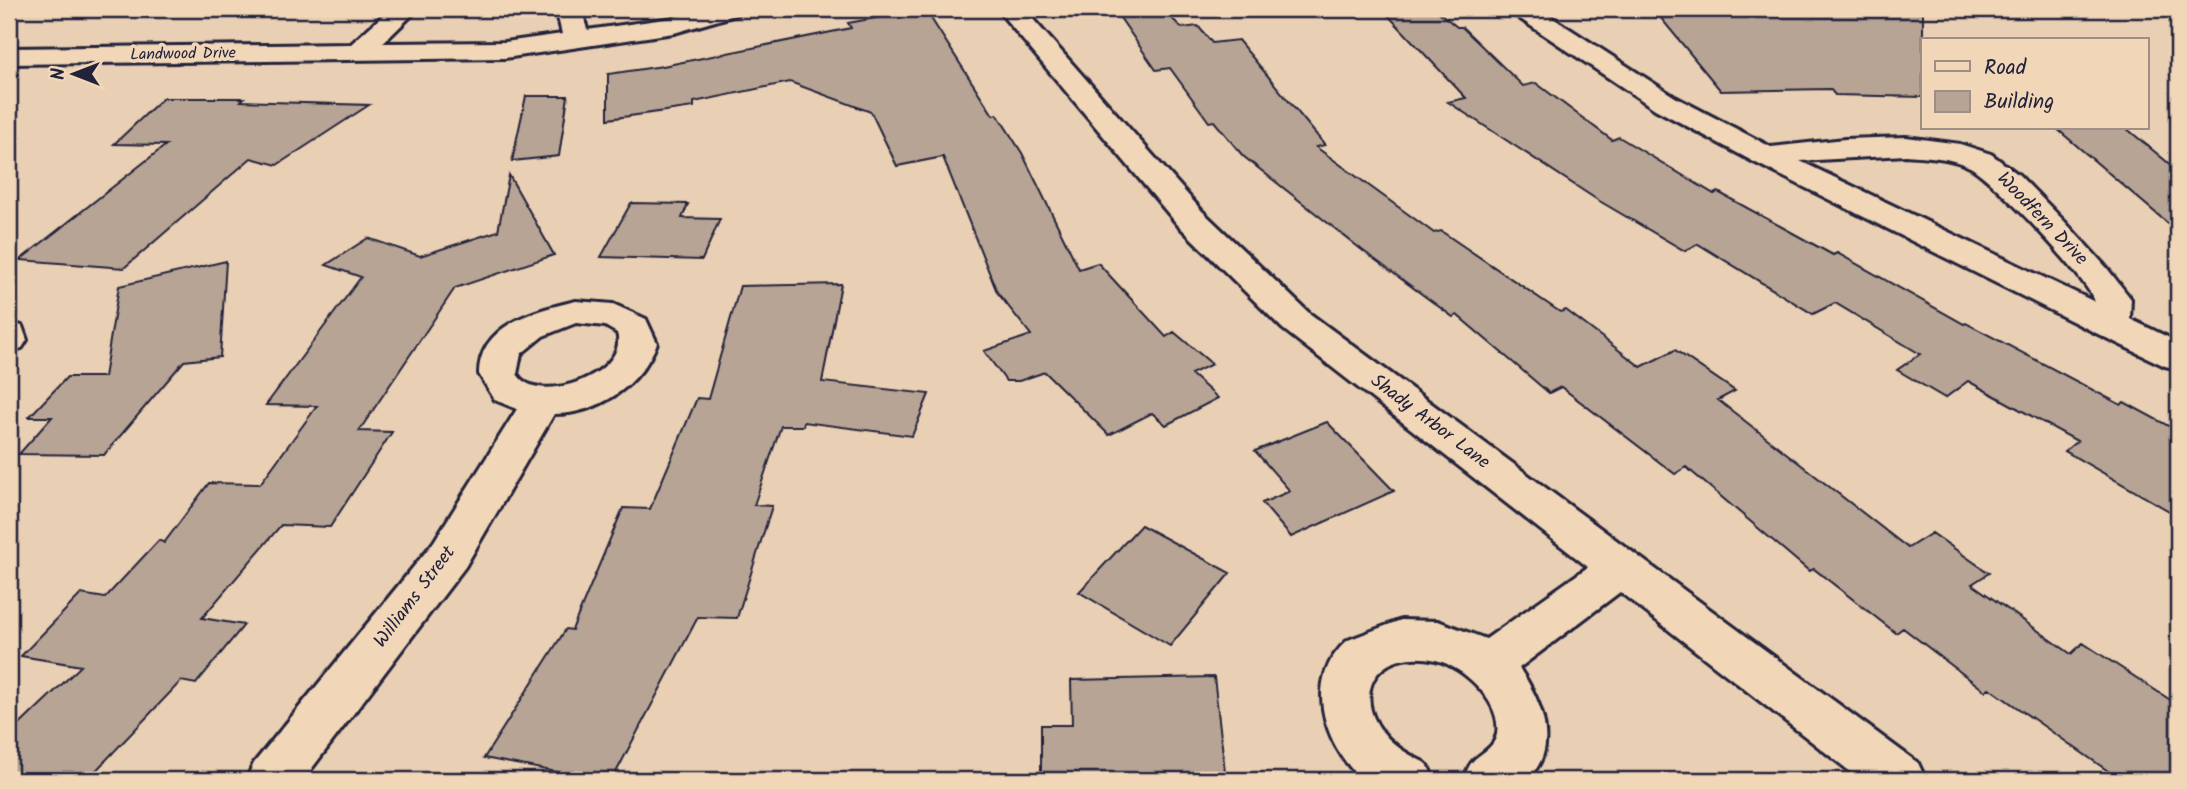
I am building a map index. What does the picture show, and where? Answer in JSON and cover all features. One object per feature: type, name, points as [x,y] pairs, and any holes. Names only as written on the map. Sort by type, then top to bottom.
[{"type":"street","points":[[358,52],[405,9]]},
{"type":"street","points":[[569,9],[578,41]]},
{"type":"street","name":"Landwood Drive","points":[[9,56],[505,50],[578,41],[674,24],[730,9]]},
{"type":"street","name":"Shady Arbor Lane","points":[[1010,9],[1190,218],[1296,321],[1900,780]]},
{"type":"street","points":[[1522,9],[1665,103],[1767,157],[2178,358]]},
{"type":"street","name":"Woodfern Drive","points":[[1767,157],[1812,149],[1928,147],[1954,150],[1980,160],[2001,175],[2089,266],[2113,299],[2111,326]]},
{"type":"street","points":[[9,334],[9,340]]},
{"type":"street","name":"Williams Street","points":[[272,780],[449,555],[541,402]]},
{"type":"street","points":[[1488,664],[1621,567]]},
{"type":"street","points":[[1408,780],[1391,773],[1368,753],[1351,728],[1344,702],[1348,678],[1360,658],[1380,644],[1405,638],[1434,639],[1462,648],[1488,664],[1507,685],[1518,708],[1522,732],[1515,756],[1500,775],[1489,780]]},
{"type":"building","points":[[925,9],[993,115],[997,114],[1022,153],[1079,269],[1098,263],[1166,337],[1174,332],[1212,364],[1191,374],[1218,398],[1166,425],[1152,413],[1109,435],[1045,372],[1019,381],[1006,381],[984,351],[1031,335],[997,292],[943,157],[897,166],[871,112],[790,82],[694,102],[694,107],[608,119],[608,74],[663,66],[851,28],[848,23]]},
{"type":"building","points":[[1114,9],[1162,9],[1182,28],[1198,26],[1212,43],[1238,40],[1325,145],[1316,147],[1434,233],[1441,231],[1560,312],[1566,310],[1641,367],[1675,350],[1735,391],[1718,400],[1908,548],[1932,533],[1989,573],[1972,584],[2071,654],[2083,643],[2178,705],[2178,780],[2121,780],[1989,688],[1985,691],[1903,628],[1896,633],[1814,569],[1809,571],[1686,467],[1675,474],[1561,387],[1549,393],[1457,315],[1453,317],[1362,250],[1243,156],[1214,121],[1209,122],[1170,68],[1156,70]]},
{"type":"building","points":[[1382,9],[1435,9],[1457,27],[1462,27],[1523,86],[1536,83],[1612,140],[1619,137],[1714,194],[1718,192],[1833,255],[1837,253],[1964,324],[2121,405],[2124,402],[2178,431],[2178,516],[2065,451],[2077,441],[1968,381],[1945,398],[1897,370],[1920,354],[1835,303],[1813,314],[1698,244],[1685,251],[1596,199],[1448,102],[1466,98]]},
{"type":"building","points":[[1683,9],[1923,9],[1921,97],[1835,95],[1830,89],[1721,91],[1655,11],[1685,11]]},
{"type":"building","points":[[526,96],[568,96],[559,156],[512,161]]},
{"type":"building","points":[[163,98],[244,98],[241,101],[369,105],[277,165],[251,158],[124,268],[20,260],[166,145],[114,144]]},
{"type":"building","points":[[2058,130],[2128,130],[2178,171],[2178,232]]},
{"type":"building","points":[[509,175],[554,255],[455,288],[359,431],[392,432],[330,527],[281,525],[202,618],[244,625],[196,684],[181,681],[87,780],[9,780],[9,735],[81,666],[21,656],[81,594],[105,598],[159,540],[164,543],[209,483],[260,484],[317,406],[266,405],[361,277],[326,265],[368,238],[420,256],[498,231]]},
{"type":"building","points":[[631,203],[688,204],[682,218],[720,219],[702,260],[601,257]]},
{"type":"building","points":[[226,261],[220,357],[184,361],[104,455],[19,454],[52,417],[29,417],[67,377],[104,377],[119,286]]},
{"type":"building","points":[[841,284],[822,382],[929,394],[912,436],[804,422],[803,426],[781,426],[754,505],[772,506],[737,618],[698,617],[612,780],[598,780],[484,758],[566,629],[572,630],[623,508],[650,509],[697,398],[708,399],[740,286]]},
{"type":"building","points":[[1327,422],[1394,491],[1291,537],[1262,503],[1290,491],[1255,451]]},
{"type":"building","points":[[1141,525],[1230,573],[1170,646],[1079,592]]},
{"type":"building","points":[[1214,677],[1226,780],[1041,780],[1041,725],[1072,725],[1071,680]]}]
